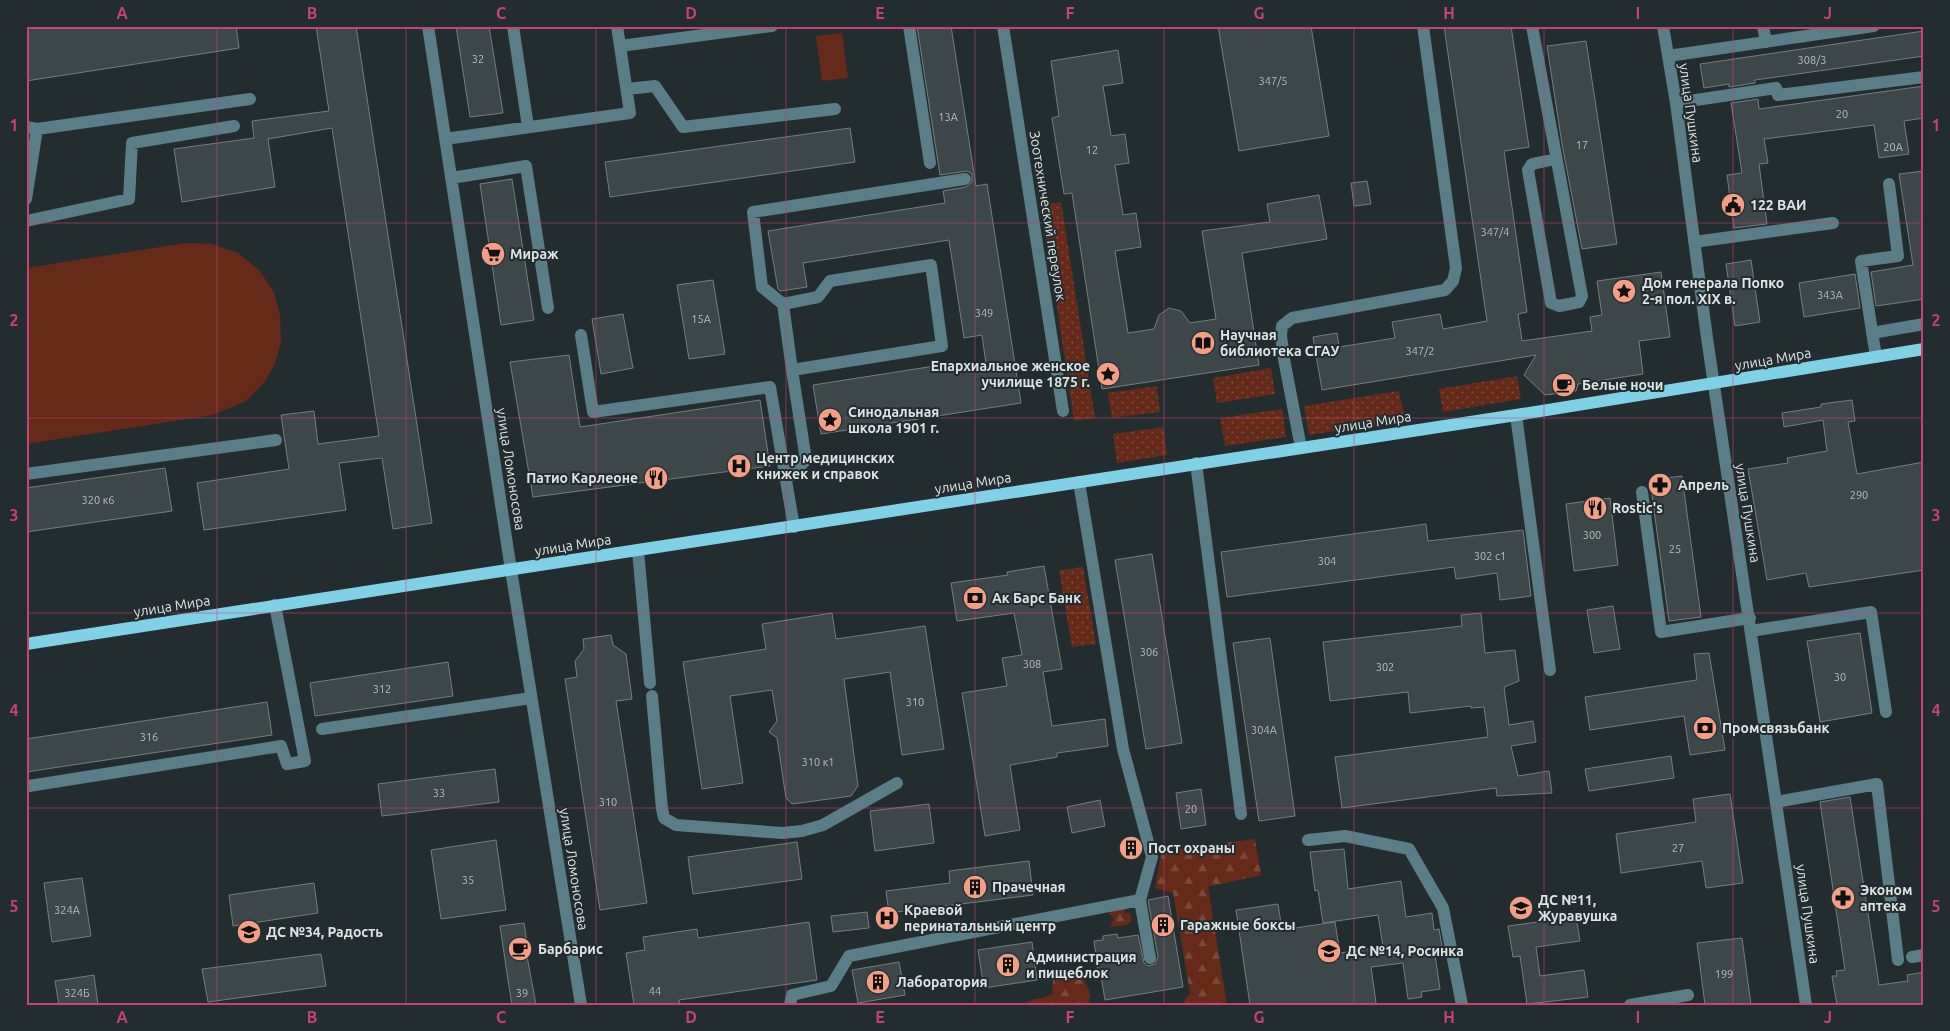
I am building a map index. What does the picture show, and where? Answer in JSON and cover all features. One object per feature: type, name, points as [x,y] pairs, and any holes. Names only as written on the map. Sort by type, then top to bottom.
[{"type":"main road","name":"улица Мира","points":[[26,644],[1516,415],[1924,349]]},
{"type":"street","name":"улица Ломоносова","points":[[428,26],[531,698],[581,1005]]},
{"type":"street","points":[[513,26],[528,126]]},
{"type":"street","points":[[445,139],[630,113],[628,89],[617,26]]},
{"type":"street","points":[[620,46],[772,26]]},
{"type":"street","points":[[909,26],[930,163]]},
{"type":"street","name":"Зоотехнический переулок","points":[[1003,26],[1063,411]]},
{"type":"street","points":[[1301,448],[1284,359],[1281,336],[1282,326],[1292,318],[1445,290],[1453,281],[1456,268],[1423,26]]},
{"type":"street","points":[[1532,26],[1582,296],[1579,302],[1560,306],[1551,303],[1528,170],[1532,164],[1556,159]]},
{"type":"street","name":"улица Пушкина","points":[[1663,26],[1676,103],[1714,384],[1806,1005]]},
{"type":"street","points":[[1763,26],[1766,42]]},
{"type":"street","points":[[1668,56],[1874,26]]},
{"type":"street","points":[[1676,103],[1776,88],[1778,95],[1924,77]]},
{"type":"street","points":[[628,89],[656,86],[683,127],[835,109]]},
{"type":"street","points":[[26,199],[32,128],[250,99]]},
{"type":"street","points":[[26,221],[129,199],[132,143],[234,126]]},
{"type":"street","points":[[451,178],[526,166],[548,308]]},
{"type":"street","points":[[786,480],[806,460],[783,304],[762,287],[753,212],[966,179]]},
{"type":"street","points":[[1876,356],[1861,261],[1898,256],[1889,184]]},
{"type":"street","points":[[1694,242],[1832,223]]},
{"type":"street","points":[[783,304],[818,297],[830,281],[931,265],[942,346],[792,370]]},
{"type":"street","points":[[1872,333],[1924,324]]},
{"type":"street","points":[[581,336],[593,412],[770,387],[794,527]]},
{"type":"street","points":[[1516,415],[1550,670]]},
{"type":"street","points":[[26,474],[276,440]]},
{"type":"street","points":[[1196,463],[1242,814]]},
{"type":"street","points":[[1079,482],[1123,748],[1152,857],[1140,900],[1150,958]]},
{"type":"street","points":[[1642,492],[1661,632],[1871,612],[1886,712]]},
{"type":"street","points":[[638,551],[664,818],[670,823],[685,827],[782,833],[802,832],[823,825],[897,783]]},
{"type":"street","points":[[29,786],[281,746],[287,764],[305,761],[275,605]]},
{"type":"street","points":[[322,729],[531,698]]},
{"type":"street","points":[[1776,802],[1877,784],[1898,960]]},
{"type":"street","points":[[1308,840],[1345,836],[1409,849],[1443,908],[1462,1005]]},
{"type":"street","points":[[790,1005],[792,995],[832,986],[849,956],[1140,900]]},
{"type":"street","points":[[1630,1005],[1688,995]]},
{"type":"green space","points":[[842,33],[848,78],[822,81],[816,36]]},
{"type":"green space","points":[[1061,202],[1095,418],[1074,421],[1042,205]]},
{"type":"green space","points":[[186,243],[212,244],[238,253],[259,270],[274,292],[280,314],[281,343],[274,366],[263,384],[246,401],[213,415],[26,444],[26,268]]},
{"type":"green space","points":[[1271,368],[1275,394],[1217,403],[1213,378]]},
{"type":"green space","points":[[1517,376],[1521,399],[1443,412],[1439,389]]},
{"type":"green space","points":[[1157,386],[1160,412],[1112,418],[1108,393]]},
{"type":"green space","points":[[1399,391],[1405,420],[1309,435],[1304,406]]},
{"type":"green space","points":[[1282,409],[1286,437],[1225,446],[1220,418]]},
{"type":"green space","points":[[1163,427],[1167,455],[1117,463],[1113,434]]},
{"type":"green space","points":[[1083,567],[1096,644],[1072,647],[1059,570]]},
{"type":"green space","points":[[1255,839],[1261,875],[1208,887],[1227,1005],[1185,1005],[1184,1001],[1190,993],[1173,893],[1155,888],[1162,851]]},
{"type":"green space","points":[[1125,908],[1125,913],[1130,913],[1132,920],[1127,925],[1110,927],[1114,918],[1109,914],[1109,910]]},
{"type":"green space","points":[[1061,971],[1074,971],[1076,976],[1081,976],[1089,990],[1090,1005],[1024,1005],[1027,1002],[1052,994],[1053,979]]},
{"type":"building","points":[[26,26],[236,26],[239,48],[26,81]]},
{"type":"building","points":[[316,26],[356,26],[432,523],[393,529],[382,458],[339,463],[346,510],[204,530],[197,483],[289,469],[281,415],[314,411],[318,444],[379,436],[332,128],[268,139],[275,187],[182,202],[174,149],[254,138],[252,121],[329,111]]},
{"type":"building","points":[[456,26],[489,26],[503,113],[470,117]]},
{"type":"building","points":[[917,26],[951,26],[976,186],[987,184],[1021,403],[821,434],[813,385],[954,363],[955,369],[986,364],[982,335],[964,338],[949,240],[803,263],[807,287],[780,291],[778,289],[768,231],[945,203],[943,191],[966,187],[972,182],[972,174],[967,171],[940,175]]},
{"type":"building","points":[[1218,26],[1311,26],[1329,136],[1239,151]]},
{"type":"building","points":[[1444,26],[1511,26],[1529,147],[1504,151],[1527,312],[1518,314],[1522,341],[1592,331],[1590,317],[1602,315],[1597,281],[1661,272],[1670,337],[1639,341],[1643,374],[1578,384],[1576,391],[1545,395],[1524,375],[1536,355],[1322,390],[1313,337],[1337,333],[1339,347],[1395,338],[1392,322],[1440,314],[1443,329],[1487,321]]},
{"type":"building","points":[[1924,31],[1924,56],[1755,80],[1755,83],[1729,87],[1729,84],[1704,88],[1700,64]]},
{"type":"building","points":[[1586,41],[1617,244],[1582,249],[1562,144],[1547,46]]},
{"type":"building","points":[[1118,50],[1123,83],[1103,86],[1111,136],[1125,134],[1129,163],[1115,165],[1123,215],[1136,213],[1141,247],[1115,251],[1128,333],[1154,329],[1159,315],[1169,308],[1181,311],[1190,323],[1216,319],[1202,231],[1270,222],[1267,204],[1319,195],[1327,239],[1242,253],[1259,365],[1102,389],[1072,193],[1064,194],[1052,118],[1059,116],[1051,61]]},
{"type":"building","points":[[1924,86],[1924,118],[1904,121],[1909,154],[1879,158],[1874,125],[1764,139],[1768,163],[1759,164],[1767,224],[1734,228],[1727,175],[1742,173],[1731,103],[1758,99],[1759,109]]},
{"type":"building","points":[[850,128],[855,162],[610,197],[605,162]]},
{"type":"building","points":[[1924,171],[1924,299],[1876,306],[1871,272],[1913,265],[1899,174]]},
{"type":"building","points":[[512,179],[534,320],[501,325],[480,184]]},
{"type":"building","points":[[1367,181],[1371,204],[1354,206],[1351,183]]},
{"type":"building","points":[[1751,260],[1760,322],[1735,326],[1726,264]]},
{"type":"building","points":[[1855,274],[1860,308],[1804,317],[1799,283]]},
{"type":"building","points":[[713,280],[725,354],[689,359],[677,285]]},
{"type":"building","points":[[623,314],[633,368],[601,374],[592,319]]},
{"type":"building","points":[[569,355],[580,427],[760,400],[770,466],[533,497],[510,362]]},
{"type":"building","points":[[1852,400],[1855,421],[1848,422],[1857,474],[1924,462],[1924,570],[1809,587],[1806,573],[1767,580],[1748,469],[1788,463],[1787,458],[1827,451],[1823,420],[1784,427],[1782,413],[1821,407],[1821,404]]},
{"type":"building","points":[[165,468],[172,511],[26,532],[26,488]]},
{"type":"building","points":[[1682,476],[1701,617],[1669,621],[1650,480]]},
{"type":"building","points":[[1610,498],[1618,565],[1574,571],[1566,504]]},
{"type":"building","points":[[1426,524],[1428,541],[1523,530],[1531,596],[1500,600],[1497,573],[1456,579],[1454,567],[1227,597],[1221,552]]},
{"type":"building","points":[[1152,554],[1182,743],[1146,749],[1115,560]]},
{"type":"building","points":[[1044,566],[1062,669],[1043,672],[1052,726],[1105,719],[1108,746],[1057,753],[1057,757],[1010,765],[1020,830],[985,836],[962,693],[1007,686],[1002,658],[1022,655],[1014,613],[957,621],[951,583],[1008,575],[1007,572]]},
{"type":"building","points":[[1613,606],[1620,649],[1594,653],[1587,610]]},
{"type":"building","points":[[832,613],[836,639],[925,626],[944,749],[902,755],[890,672],[844,679],[858,786],[851,796],[792,804],[786,798],[777,738],[769,732],[777,721],[772,690],[730,696],[743,783],[702,789],[683,662],[766,649],[762,624]]},
{"type":"building","points":[[1481,613],[1485,653],[1515,650],[1519,681],[1504,687],[1509,725],[1533,721],[1536,742],[1511,746],[1518,776],[1549,771],[1552,793],[1497,796],[1496,788],[1342,808],[1335,757],[1488,737],[1484,707],[1471,708],[1471,706],[1410,713],[1408,692],[1330,701],[1323,642],[1462,626],[1461,615]]},
{"type":"building","points":[[1860,633],[1872,713],[1820,722],[1807,641]]},
{"type":"building","points":[[611,635],[613,645],[626,654],[632,699],[616,701],[647,903],[600,910],[565,679],[577,677],[575,661],[584,649],[583,639]]},
{"type":"building","points":[[1270,638],[1295,816],[1259,821],[1233,643]]},
{"type":"building","points":[[1709,653],[1725,750],[1690,755],[1684,716],[1590,730],[1585,697],[1697,680],[1694,654]]},
{"type":"building","points":[[448,662],[453,696],[315,716],[310,683]]},
{"type":"building","points":[[267,702],[272,735],[26,772],[26,739]]},
{"type":"building","points":[[1671,756],[1674,778],[1589,791],[1585,769]]},
{"type":"building","points":[[495,769],[499,802],[382,816],[378,784]]},
{"type":"building","points":[[1201,789],[1206,825],[1181,829],[1176,793]]},
{"type":"building","points":[[1730,794],[1743,883],[1706,888],[1702,861],[1621,873],[1616,834],[1696,822],[1693,799]]},
{"type":"building","points":[[1850,797],[1879,985],[1908,981],[1907,975],[1924,972],[1924,1005],[1837,1005],[1832,976],[1837,976],[1836,971],[1845,970],[1820,802]]},
{"type":"building","points":[[1100,800],[1105,826],[1072,833],[1067,807]]},
{"type":"building","points":[[929,804],[934,843],[875,851],[870,811]]},
{"type":"building","points":[[496,840],[506,910],[441,919],[431,850]]},
{"type":"building","points":[[797,842],[802,879],[693,894],[688,857]]},
{"type":"building","name":"ДС №14, Росинка","points":[[1344,849],[1348,889],[1401,881],[1406,917],[1432,913],[1434,930],[1439,929],[1442,947],[1434,948],[1440,989],[1421,992],[1422,997],[1408,999],[1403,963],[1371,967],[1376,1003],[1365,1005],[1250,1005],[1236,910],[1278,904],[1282,930],[1335,922],[1340,953],[1383,947],[1378,915],[1323,923],[1318,890],[1315,891],[1310,852]]},
{"type":"building","name":"Прачечная","points":[[1029,861],[1033,895],[889,913],[886,891],[950,883],[949,871]]},
{"type":"building","points":[[82,878],[91,936],[52,942],[44,883]]},
{"type":"building","points":[[314,883],[318,913],[233,926],[229,895]]},
{"type":"building","points":[[1168,896],[1183,987],[1105,1000],[1094,941],[1103,940],[1103,936],[1117,934],[1118,938],[1138,935],[1144,963],[1148,966],[1155,964],[1158,957],[1148,900]]},
{"type":"building","points":[[867,912],[869,928],[833,932],[831,916]]},
{"type":"building","points":[[1576,917],[1580,941],[1536,947],[1540,976],[1584,970],[1588,997],[1527,1004],[1520,956],[1513,957],[1508,926]]},
{"type":"building","points":[[809,922],[817,980],[679,1000],[680,1005],[634,1005],[626,953],[645,950],[643,937],[697,929],[698,938]]},
{"type":"building","points":[[524,923],[529,956],[527,956],[536,1005],[512,1005],[500,926]]},
{"type":"building","points":[[1742,938],[1751,1005],[1705,1005],[1697,943]]},
{"type":"building","name":"Администрация и пищеблок","points":[[1032,942],[1037,980],[984,988],[978,950]]},
{"type":"building","points":[[321,954],[326,986],[208,1002],[202,969]]},
{"type":"building","name":"Лаборатория","points":[[899,962],[905,995],[858,1003],[852,970]]},
{"type":"building","points":[[94,975],[98,1005],[59,1005],[55,981]]},
{"type":"place","name":"122 ВАИ","points":[[1733,205]]},
{"type":"place","name":"Мираж","points":[[493,254]]},
{"type":"place","name":"Дом генерала Попко 2-я пол. XIX в.","points":[[1624,291]]},
{"type":"place","name":"Научная библиотека СГАУ","points":[[1203,343]]},
{"type":"place","name":"Епархиальное женское училище 1875 г.","points":[[1108,374]]},
{"type":"place","name":"Белые ночи","points":[[1564,385]]},
{"type":"place","name":"Синодальная школа 1901 г.","points":[[830,420]]},
{"type":"place","name":"Центр медицинских книжек и справок","points":[[739,466]]},
{"type":"place","name":"Патио Карлеоне","points":[[656,478]]},
{"type":"place","name":"Апрель","points":[[1660,485]]},
{"type":"place","name":"Rostic's","points":[[1595,508]]},
{"type":"place","name":"Ак Барс Банк","points":[[975,598]]},
{"type":"place","name":"Промсвязьбанк","points":[[1705,728]]},
{"type":"place","name":"Пост охраны","points":[[1131,848]]},
{"type":"place","name":"Прачечная","points":[[975,887]]},
{"type":"place","name":"Эконом аптека","points":[[1843,898]]},
{"type":"place","name":"ДС №11, Журавушка","points":[[1521,908]]},
{"type":"place","name":"Краевой перинатальный центр","points":[[887,918]]},
{"type":"place","name":"Гаражные боксы","points":[[1163,925]]},
{"type":"place","name":"ДС №34, Радость","points":[[249,932]]},
{"type":"place","name":"Барбарис","points":[[520,949]]},
{"type":"place","name":"ДС №14, Росинка","points":[[1329,951]]},
{"type":"place","name":"Администрация и пищеблок","points":[[1008,965]]},
{"type":"place","name":"Лаборатория","points":[[878,982]]}]
